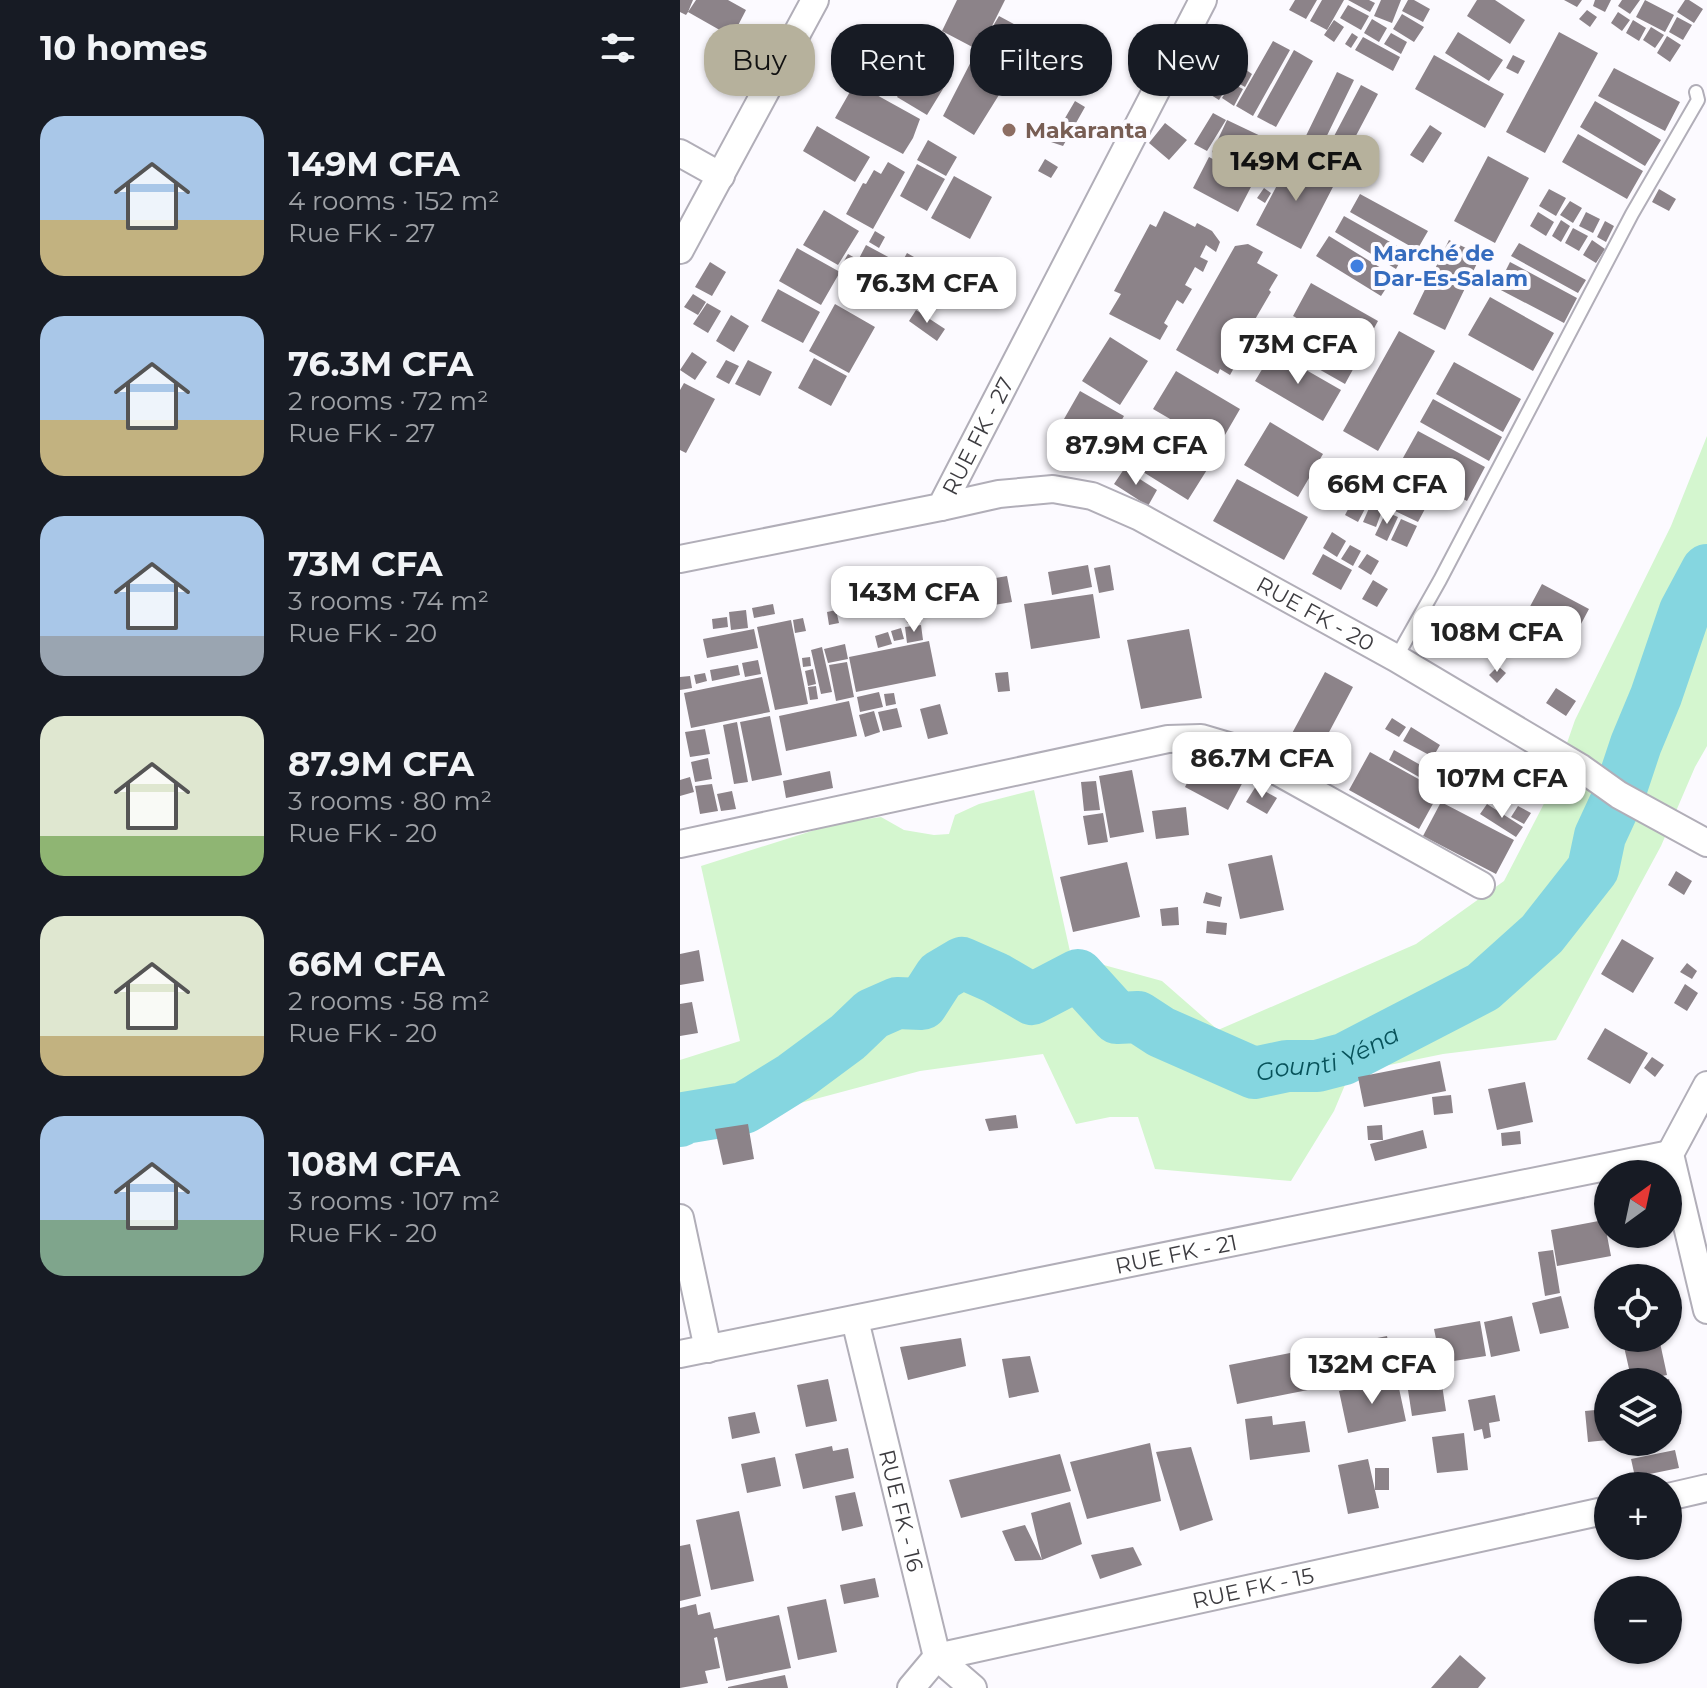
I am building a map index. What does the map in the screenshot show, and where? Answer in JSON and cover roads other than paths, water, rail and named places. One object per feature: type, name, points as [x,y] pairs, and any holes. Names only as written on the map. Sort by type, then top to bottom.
[{"type":"street","points":[[680,250],[815,0]]},
{"type":"street","name":"RUE FK - 27","points":[[680,559],[941,507],[1203,0]]},
{"type":"street","points":[[680,153],[721,176]]},
{"type":"street","name":"RUE FK - 20","points":[[941,507],[999,494],[1053,489],[1092,496],[1140,517],[1396,658],[1581,768],[1619,795],[1707,843]]},
{"type":"street","points":[[680,844],[1168,739],[1201,738],[1235,748],[1481,885]]},
{"type":"street","points":[[1707,1085],[1670,1154],[1707,1310]]},
{"type":"street","name":"RUE FK - 21","points":[[680,1354],[1670,1154]]},
{"type":"street","points":[[680,1218],[708,1349]]},
{"type":"street","name":"RUE FK - 16","points":[[855,1320],[937,1657]]},
{"type":"street","points":[[1682,1494],[1707,1488]]},
{"type":"street","name":"RUE FK - 15","points":[[937,1657],[1594,1513]]},
{"type":"street","points":[[911,1688],[937,1657],[973,1688]]},
{"type":"lane","points":[[1396,658],[1447,568],[1632,214],[1698,100],[1696,92]]},
{"type":"waterway","name":"Gounti Yéna","points":[[680,1121],[744,1108],[794,1077],[848,1037],[872,1014],[897,1003],[922,1004],[940,976],[962,963],[1032,999],[1078,975],[1117,1018],[1138,1017],[1161,1032],[1254,1073],[1287,1066],[1317,1066],[1344,1059],[1483,987],[1542,934],[1593,869],[1600,836],[1619,795],[1685,611],[1707,570]]},
{"type":"place","name":"Makaranta","points":[[1009,130]]},
{"type":"place","name":"Marché de Dar-Es-Salam","points":[[1357,266]]}]
